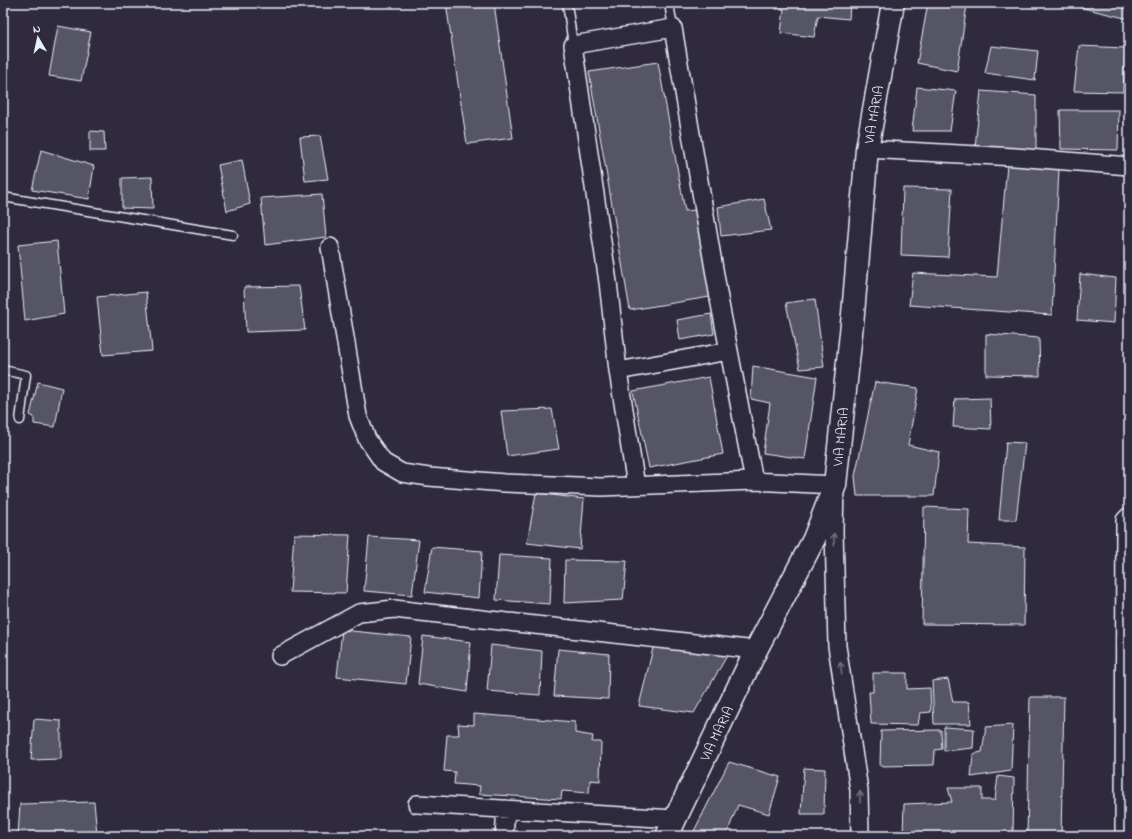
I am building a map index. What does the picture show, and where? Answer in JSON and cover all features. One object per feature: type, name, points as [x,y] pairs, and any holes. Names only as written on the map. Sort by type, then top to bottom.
[{"type":"street","name":"VIA MARIA","points":[[671,828],[756,650],[814,539],[835,485],[853,314],[867,149],[893,3]]},
{"type":"street","points":[[636,486],[618,371],[608,282],[573,45],[673,28],[729,351],[754,481]]},
{"type":"street","points":[[867,149],[1015,157],[1129,166]]},
{"type":"street","points":[[330,247],[358,416],[367,439],[383,462],[402,473],[429,477],[505,483],[601,487],[754,481],[835,485],[834,531],[838,646],[860,790],[860,836]]},
{"type":"street","points":[[618,371],[729,351]]},
{"type":"street","points":[[1124,836],[1125,520],[1129,516]]},
{"type":"street","points":[[280,656],[358,613],[394,609],[756,650]]},
{"type":"street","points":[[418,804],[506,809],[671,828]]},
{"type":"street","points":[[1115,836],[1124,808]]},
{"type":"street","points":[[504,836],[506,809]]},
{"type":"lane","points":[[567,3],[573,45]]},
{"type":"lane","points":[[669,3],[673,28]]},
{"type":"lane","points":[[3,197],[232,235]]},
{"type":"lane","points":[[3,370],[26,375],[20,420]]},
{"type":"building","points":[[446,3],[494,3],[513,138],[467,144]]},
{"type":"building","points":[[775,3],[850,3],[849,19],[818,16],[814,37],[781,33],[784,9],[776,9]]},
{"type":"building","points":[[928,3],[953,3],[967,5],[957,71],[917,63]]},
{"type":"building","points":[[1062,3],[1129,3],[1129,19]]},
{"type":"building","points":[[58,26],[91,32],[81,81],[49,76]]},
{"type":"building","points":[[991,46],[1038,51],[1035,80],[985,73]]},
{"type":"building","points":[[1079,46],[1125,48],[1123,92],[1074,91]]},
{"type":"building","points":[[658,62],[685,211],[695,210],[710,297],[630,310],[589,72]]},
{"type":"building","points":[[917,87],[956,91],[950,131],[912,131]]},
{"type":"building","points":[[981,91],[1036,95],[1036,150],[975,147]]},
{"type":"building","points":[[1060,110],[1119,110],[1118,150],[1061,149]]},
{"type":"building","points":[[90,131],[104,132],[105,151],[90,151]]},
{"type":"building","points":[[320,136],[328,179],[305,181],[300,137]]},
{"type":"building","points":[[41,150],[94,166],[89,199],[32,190]]},
{"type":"building","points":[[242,160],[250,204],[227,211],[218,165]]},
{"type":"building","points":[[1007,165],[1059,169],[1052,315],[909,305],[913,273],[997,277]]},
{"type":"building","points":[[152,177],[153,209],[122,208],[122,178]]},
{"type":"building","points":[[903,188],[952,189],[948,257],[901,255]]},
{"type":"building","points":[[322,194],[326,237],[265,245],[261,198]]},
{"type":"building","points":[[764,199],[771,230],[721,236],[718,207]]},
{"type":"building","points":[[57,241],[64,314],[25,321],[18,245]]},
{"type":"building","points":[[1080,274],[1116,278],[1114,323],[1077,320]]},
{"type":"building","points":[[299,286],[305,330],[246,332],[244,287]]},
{"type":"building","points":[[146,292],[152,351],[103,355],[97,297]]},
{"type":"building","points":[[815,299],[824,367],[800,369],[786,303]]},
{"type":"building","points":[[711,314],[714,334],[680,340],[677,320]]},
{"type":"building","points":[[986,334],[1039,338],[1040,376],[986,375]]},
{"type":"building","points":[[753,366],[817,377],[805,459],[763,453],[770,403],[751,399]]},
{"type":"building","points":[[709,377],[723,454],[649,468],[633,391]]},
{"type":"building","points":[[38,382],[62,388],[55,427],[34,424],[34,417],[30,415]]},
{"type":"building","points":[[875,382],[918,388],[908,445],[939,452],[934,496],[857,496],[855,476]]},
{"type":"building","points":[[990,398],[991,429],[953,427],[955,399]]},
{"type":"building","points":[[552,409],[559,449],[507,456],[501,411]]},
{"type":"building","points":[[1006,442],[1025,443],[1016,520],[999,520]]},
{"type":"building","points":[[536,493],[584,499],[580,549],[527,543]]},
{"type":"building","points":[[924,507],[969,509],[968,544],[1025,547],[1024,625],[922,624]]},
{"type":"building","points":[[294,534],[350,535],[346,593],[290,592]]},
{"type":"building","points":[[369,537],[419,540],[412,595],[364,591]]},
{"type":"building","points":[[432,547],[482,551],[479,598],[425,592]]},
{"type":"building","points":[[499,555],[552,558],[550,604],[496,600]]},
{"type":"building","points":[[565,560],[627,561],[623,600],[564,603]]},
{"type":"building","points":[[342,630],[411,637],[406,684],[337,677]]},
{"type":"building","points":[[423,636],[471,642],[467,692],[418,684]]},
{"type":"building","points":[[654,644],[728,654],[694,713],[639,706]]},
{"type":"building","points":[[491,645],[542,651],[540,695],[487,691]]},
{"type":"building","points":[[558,649],[609,654],[608,699],[554,696]]},
{"type":"building","points":[[873,673],[907,673],[907,689],[930,688],[931,712],[920,713],[918,725],[871,724],[869,692],[873,692]]},
{"type":"building","points":[[948,679],[953,702],[969,702],[971,724],[934,724],[932,681]]},
{"type":"building","points":[[1030,697],[1064,697],[1061,836],[1027,836]]},
{"type":"building","points":[[474,714],[575,722],[575,733],[593,736],[592,742],[601,742],[600,781],[590,780],[589,793],[562,791],[561,799],[479,794],[480,786],[454,784],[455,772],[444,771],[447,735],[459,735],[458,724],[474,725]]},
{"type":"building","points":[[34,719],[61,721],[61,759],[31,760]]},
{"type":"building","points":[[1013,725],[1011,771],[971,777],[973,754],[982,752],[986,727]]},
{"type":"building","points":[[944,727],[974,729],[973,748],[944,751]]},
{"type":"building","points":[[941,730],[942,749],[935,750],[934,765],[880,766],[881,731]]},
{"type":"building","points":[[729,762],[780,777],[769,814],[738,805],[726,836],[692,835]]},
{"type":"building","points":[[804,768],[825,769],[824,814],[801,814]]},
{"type":"building","points":[[998,776],[1014,778],[1013,836],[903,836],[904,804],[952,802],[948,788],[982,788],[982,800],[995,800]]},
{"type":"building","points":[[94,802],[97,834],[66,836],[18,836],[20,804]]}]
